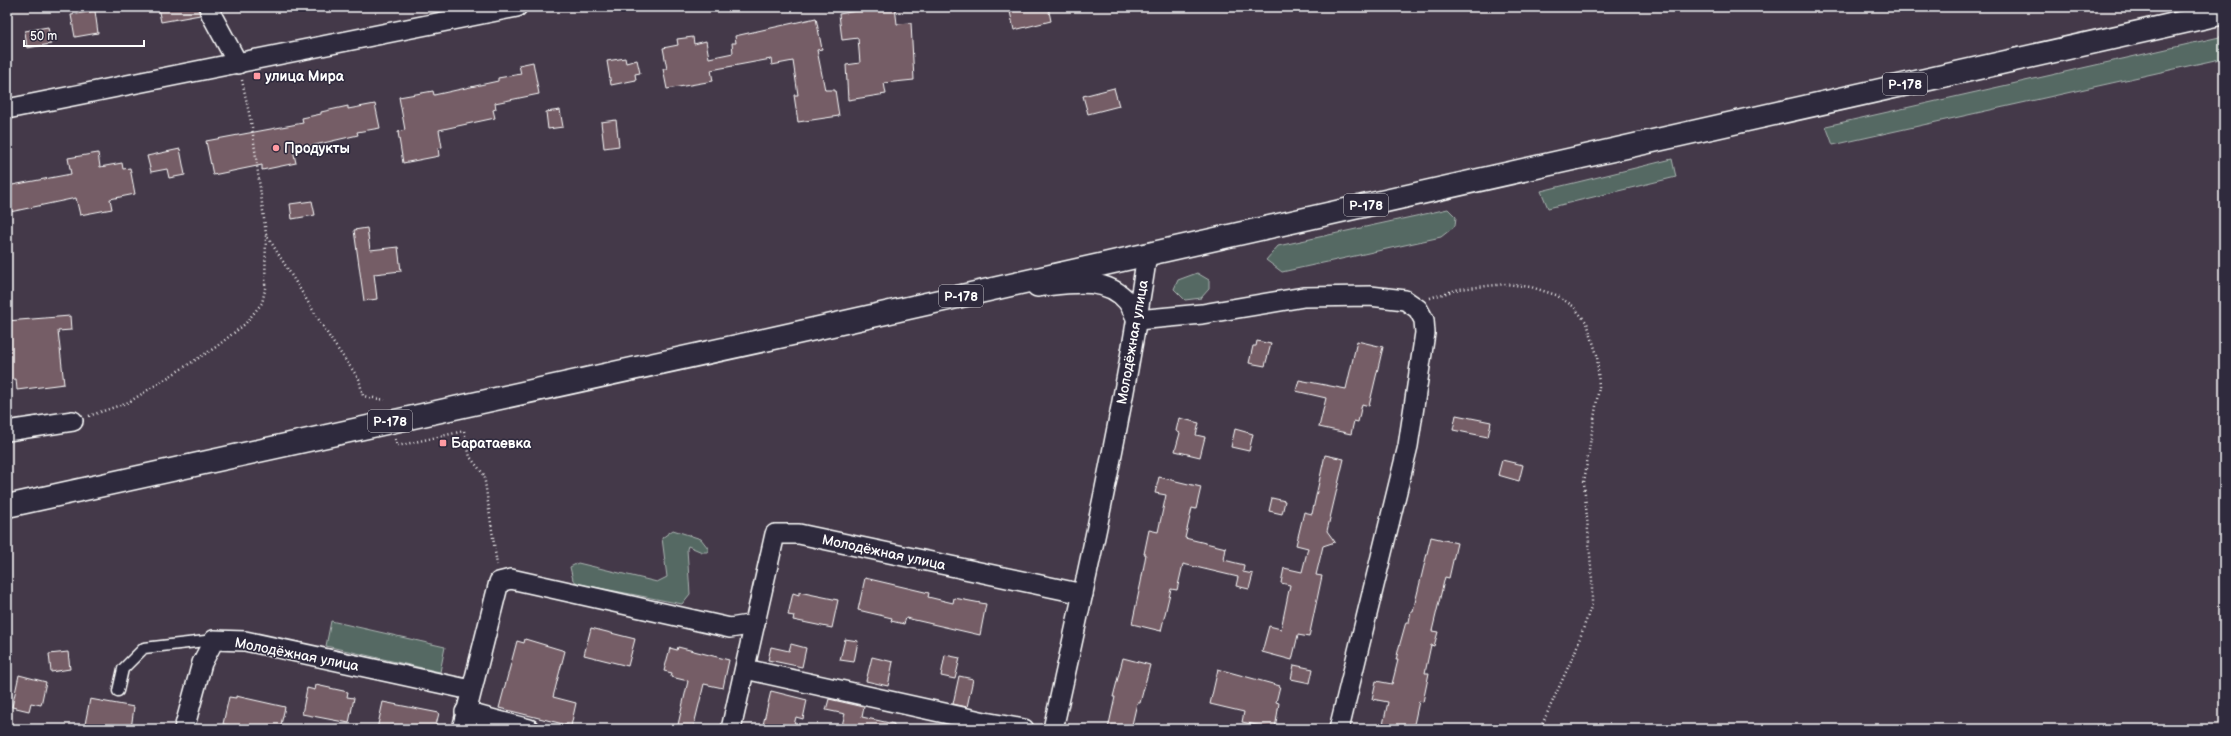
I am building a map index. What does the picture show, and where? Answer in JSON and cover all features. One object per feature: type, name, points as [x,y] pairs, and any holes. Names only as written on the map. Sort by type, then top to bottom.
[{"type":"highway","name":"Р-178","points":[[7,506],[968,295],[2224,13]]},
{"type":"street","points":[[209,7],[211,14],[238,64]]},
{"type":"street","points":[[7,109],[517,7]]},
{"type":"street","name":"Молодёжная улица","points":[[1052,729],[1083,594],[1137,320],[1147,255]]},
{"type":"street","points":[[968,295],[1080,283],[1102,285],[1116,291],[1127,301],[1137,320],[1202,314],[1304,297],[1370,296],[1406,300],[1418,309],[1424,320],[1425,333],[1408,446],[1339,729]]},
{"type":"street","points":[[7,430],[73,420]]},
{"type":"street","name":"Молодёжная улица","points":[[731,729],[774,534],[799,534],[1083,594]]},
{"type":"street","points":[[529,729],[464,721],[499,582],[510,579],[730,628],[754,624]]},
{"type":"street","name":"Молодёжная улица","points":[[184,729],[202,663],[214,640],[245,642],[471,690]]},
{"type":"street","points":[[744,670],[1024,729]]},
{"type":"lane","points":[[118,691],[123,669],[144,648],[214,640]]},
{"type":"path","points":[[73,420],[129,402],[216,347],[245,324],[262,303],[265,290],[266,234],[252,127],[238,64]]},
{"type":"path","points":[[266,234],[332,341],[359,379],[363,396],[385,400]]},
{"type":"path","points":[[1410,304],[1459,289],[1506,284],[1531,287],[1556,295],[1573,306],[1587,323],[1597,355],[1599,387],[1584,482],[1592,579],[1592,604],[1575,652],[1540,729]]},
{"type":"path","points":[[394,437],[397,446],[464,432],[470,457],[484,476],[499,582]]},
{"type":"green space","points":[[2224,36],[2224,58],[1833,145],[1826,126]]},
{"type":"green space","points":[[1672,159],[1676,177],[1548,208],[1541,191]]},
{"type":"green space","points":[[1448,209],[1456,217],[1455,226],[1441,237],[1282,272],[1266,260],[1278,246]]},
{"type":"green space","points":[[1197,273],[1209,280],[1209,289],[1201,298],[1185,300],[1174,289],[1178,280]]},
{"type":"green space","points":[[673,530],[701,539],[708,548],[708,552],[702,552],[688,546],[690,594],[682,604],[579,584],[573,580],[570,567],[578,563],[657,582],[667,577],[662,538]]},
{"type":"green space","points":[[331,621],[445,647],[440,672],[326,646]]},
{"type":"building","points":[[158,7],[198,7],[200,15],[161,22]]},
{"type":"building","points":[[880,7],[895,7],[897,24],[911,23],[914,80],[884,83],[886,94],[848,100],[846,65],[860,63],[858,38],[842,40],[839,14]]},
{"type":"building","points":[[1009,7],[1048,7],[1051,21],[1014,30]]},
{"type":"building","points":[[95,11],[98,33],[75,37],[71,15]]},
{"type":"building","points":[[816,18],[822,49],[817,50],[825,90],[835,90],[839,116],[798,122],[794,95],[798,95],[793,61],[772,65],[771,59],[711,70],[713,81],[667,89],[663,69],[667,69],[663,48],[678,45],[677,39],[693,37],[694,44],[706,41],[709,58],[733,53],[732,43],[736,43],[735,36]]},
{"type":"building","points":[[48,27],[51,44],[27,48],[25,31]]},
{"type":"building","points":[[625,58],[626,63],[637,60],[640,73],[635,74],[636,80],[611,85],[607,61]]},
{"type":"building","points":[[533,62],[539,94],[495,103],[496,109],[493,110],[495,118],[439,130],[442,147],[438,148],[439,156],[403,163],[398,132],[405,130],[399,97],[433,91],[434,95],[498,81],[498,78],[521,74],[519,65]]},
{"type":"building","points":[[1114,88],[1119,106],[1088,114],[1083,96]]},
{"type":"building","points":[[375,104],[380,128],[357,132],[358,135],[293,150],[296,163],[262,170],[262,165],[213,175],[206,141],[303,123],[302,118],[348,106],[348,109]]},
{"type":"building","points":[[560,110],[563,127],[548,129],[546,112]]},
{"type":"building","points":[[616,120],[619,146],[604,148],[601,122]]},
{"type":"building","points":[[180,149],[185,175],[169,178],[167,169],[151,172],[147,156]]},
{"type":"building","points":[[98,153],[100,167],[122,163],[123,169],[130,168],[135,194],[110,199],[112,209],[80,215],[76,198],[10,212],[7,186],[71,174],[68,158]]},
{"type":"building","points":[[312,201],[315,215],[292,219],[290,204]]},
{"type":"building","points":[[367,228],[370,250],[398,247],[401,271],[374,274],[377,299],[364,301],[354,230]]},
{"type":"building","points":[[70,316],[71,330],[58,331],[64,384],[17,390],[16,379],[7,380],[7,321]]},
{"type":"building","points":[[1257,341],[1271,344],[1265,366],[1249,363],[1253,346],[1256,346]]},
{"type":"building","points":[[1357,341],[1383,347],[1369,406],[1362,404],[1358,422],[1354,421],[1351,434],[1319,427],[1326,398],[1296,391],[1299,380],[1346,389]]},
{"type":"building","points":[[1456,415],[1491,422],[1488,437],[1453,430]]},
{"type":"building","points":[[1179,418],[1199,423],[1196,435],[1205,437],[1200,457],[1175,451],[1180,433],[1176,431]]},
{"type":"building","points":[[1235,429],[1253,434],[1249,451],[1231,447]]},
{"type":"building","points":[[1325,455],[1344,459],[1327,531],[1335,542],[1323,546],[1316,575],[1322,576],[1309,637],[1298,635],[1292,660],[1262,652],[1269,626],[1281,629],[1290,585],[1281,583],[1284,568],[1302,572],[1308,548],[1296,545],[1304,512],[1312,514]]},
{"type":"building","points":[[1502,460],[1523,465],[1519,481],[1498,475]]},
{"type":"building","points":[[1159,477],[1201,487],[1196,509],[1192,508],[1185,538],[1226,548],[1224,560],[1244,565],[1243,572],[1253,574],[1249,589],[1236,586],[1238,577],[1183,564],[1177,590],[1171,589],[1161,631],[1132,624],[1141,582],[1146,554],[1144,554],[1149,530],[1158,532],[1166,495],[1155,493]]},
{"type":"building","points":[[1272,498],[1285,501],[1282,514],[1269,511]]},
{"type":"building","points":[[1431,537],[1457,543],[1449,578],[1445,577],[1432,631],[1438,632],[1434,646],[1431,645],[1425,673],[1429,673],[1423,702],[1419,701],[1413,729],[1382,729],[1388,702],[1372,699],[1376,681],[1392,684],[1398,660],[1396,660],[1399,647],[1406,622],[1409,622],[1411,611],[1413,611]]},
{"type":"building","points":[[865,578],[929,593],[928,597],[953,603],[954,598],[986,604],[980,635],[906,618],[904,624],[891,621],[892,618],[858,610]]},
{"type":"building","points":[[799,592],[838,600],[832,628],[793,620],[794,616],[788,615],[793,593],[799,595]]},
{"type":"building","points":[[591,628],[635,639],[628,666],[584,655]]},
{"type":"building","points":[[525,639],[565,651],[553,697],[576,703],[571,726],[499,708],[517,641],[524,643]]},
{"type":"building","points":[[845,639],[858,641],[854,662],[840,660]]},
{"type":"building","points":[[791,644],[806,648],[802,667],[768,660],[771,647],[789,651]]},
{"type":"building","points":[[678,647],[729,660],[723,688],[704,684],[693,729],[677,729],[688,681],[671,677],[672,673],[664,671],[670,648],[677,650]]},
{"type":"building","points":[[68,652],[70,669],[51,672],[49,654]]},
{"type":"building","points":[[945,655],[960,658],[955,679],[941,676]]},
{"type":"building","points":[[872,657],[893,662],[888,686],[866,681]]},
{"type":"building","points":[[1123,658],[1150,665],[1140,703],[1137,703],[1131,729],[1108,729],[1115,697],[1113,697]]},
{"type":"building","points":[[1294,665],[1313,669],[1310,683],[1291,679]]},
{"type":"building","points":[[1218,669],[1280,686],[1276,702],[1279,703],[1275,729],[1242,722],[1244,712],[1210,704]]},
{"type":"building","points":[[19,675],[46,682],[41,705],[31,703],[29,711],[12,707]]},
{"type":"building","points":[[959,676],[973,679],[967,707],[953,704]]},
{"type":"building","points":[[316,685],[348,692],[347,697],[354,698],[349,723],[302,714],[307,688],[315,690]]},
{"type":"building","points":[[771,691],[807,700],[803,719],[796,717],[793,729],[762,729]]},
{"type":"building","points":[[236,696],[285,707],[280,729],[247,729],[223,724],[229,697],[236,698]]},
{"type":"building","points":[[90,699],[134,707],[131,729],[84,729]]},
{"type":"building","points":[[829,699],[864,707],[862,717],[894,724],[893,729],[841,729],[845,714],[826,710]]},
{"type":"building","points":[[383,702],[439,713],[435,729],[377,729]]},
{"type":"place","name":"улица Мира","points":[[257,76]]},
{"type":"place","name":"Продукты","points":[[276,148]]},
{"type":"place","name":"Баратаевка","points":[[443,443]]}]
